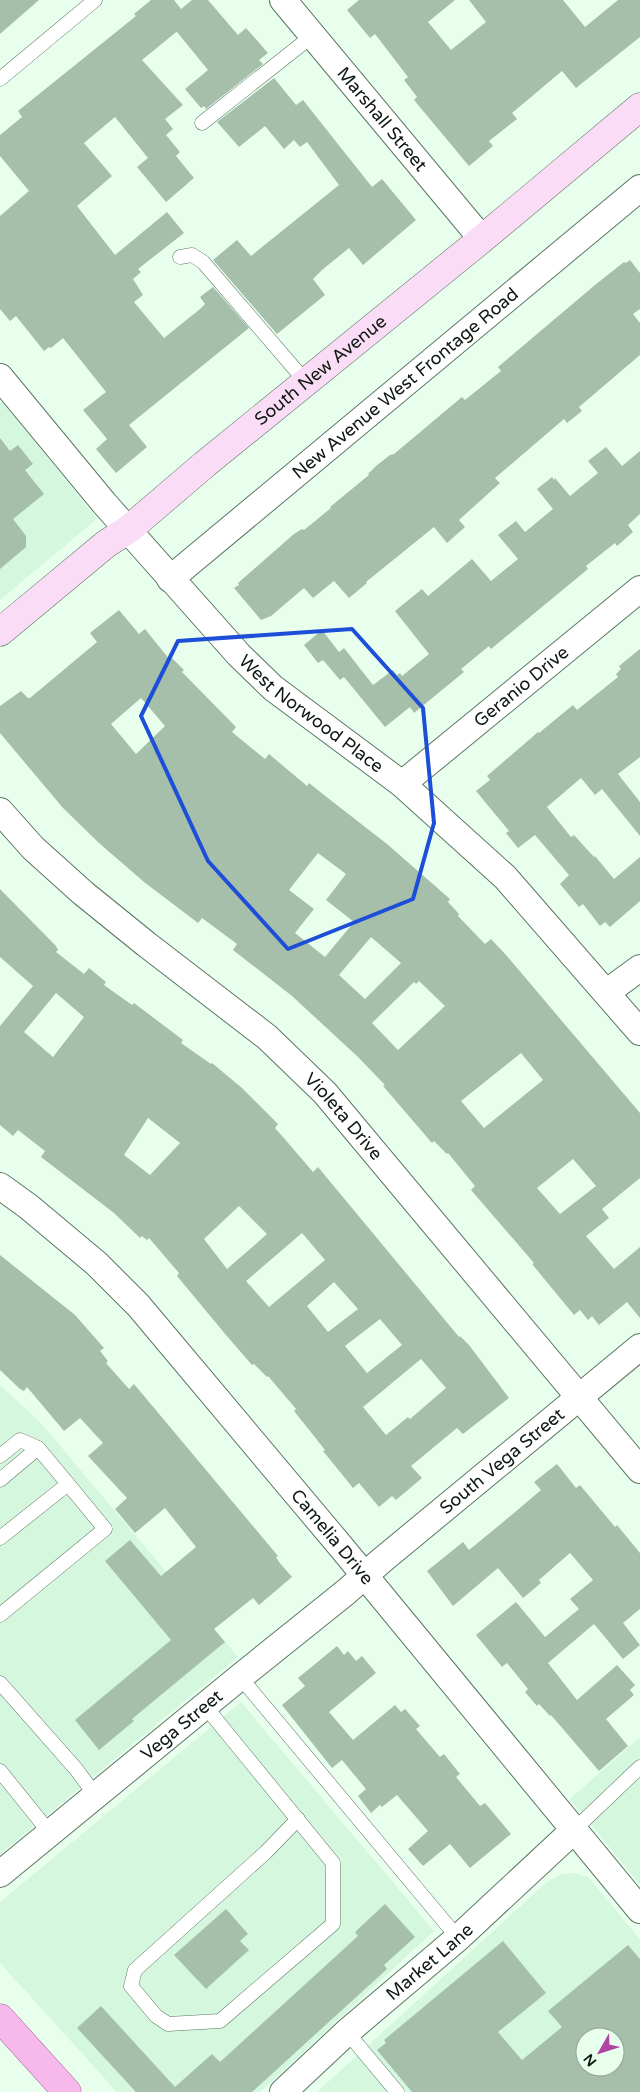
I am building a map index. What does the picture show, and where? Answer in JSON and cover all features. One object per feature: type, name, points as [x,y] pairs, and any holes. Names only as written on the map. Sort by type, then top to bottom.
[{"type":"main road","name":"South New Avenue","points":[[3,622],[106,544],[129,530],[205,464],[482,239],[640,107]]},
{"type":"main road","points":[[0,2018],[68,2092]]},
{"type":"street","name":"Marshall Street","points":[[283,0],[482,239]]},
{"type":"street","name":"New Avenue West Frontage Road","points":[[170,579],[640,188]]},
{"type":"street","name":"West Norwood Place","points":[[0,377],[104,503],[239,656],[273,688],[402,784],[505,877],[640,1032]]},
{"type":"street","name":"Geranio Drive","points":[[402,784],[640,589]]},
{"type":"street","name":"Violeta Drive","points":[[0,811],[34,848],[83,893],[267,1037],[325,1093],[640,1470]]},
{"type":"street","points":[[607,992],[640,968]]},
{"type":"street","name":"Camelia Drive","points":[[0,1186],[29,1207],[97,1264],[138,1305],[364,1575],[640,1910]]},
{"type":"street","name":"South Vega Street","points":[[364,1575],[640,1347]]},
{"type":"street","name":"Vega Street","points":[[0,1874],[346,1592],[364,1575]]},
{"type":"street","name":"Market Lane","points":[[283,2092],[347,2032],[458,1938],[574,1830]]},
{"type":"lane","points":[[0,79],[95,0]]},
{"type":"lane","points":[[202,123],[312,36]]},
{"type":"lane","points":[[180,257],[192,255],[203,262],[306,382]]},
{"type":"lane","points":[[0,1456],[20,1440],[38,1448],[105,1529],[0,1615]]},
{"type":"lane","points":[[0,1480],[38,1448]]},
{"type":"lane","points":[[0,1538],[68,1484]]},
{"type":"lane","points":[[240,1677],[458,1938]]},
{"type":"lane","points":[[0,1684],[76,1769],[95,1795]]},
{"type":"lane","points":[[205,1706],[259,1774],[298,1819],[333,1863],[332,1924],[220,2021],[168,2024],[156,2016],[130,1986],[135,1970],[266,1852],[298,1819]]},
{"type":"lane","points":[[574,1830],[640,1767]]},
{"type":"lane","points":[[0,1771],[50,1833]]},
{"type":"lane","points":[[347,2032],[397,2092]]},
{"type":"highlighted area","points":[[352,629],[423,708],[434,823],[413,899],[288,949],[208,861],[141,716],[178,641]]},
{"type":"shaded area","points":[[2,401],[97,519],[0,600],[0,403]]},
{"type":"shaded area","points":[[0,1385],[40,1422],[238,1657],[0,1854]]},
{"type":"shaded area","points":[[241,1702],[434,1931],[260,2092],[117,2092],[0,1963],[0,1902]]},
{"type":"shaded area","points":[[640,1737],[640,1885],[570,1799]]},
{"type":"shaded area","points":[[574,1873],[588,1877],[640,1939],[640,2092],[317,2092],[547,1882],[561,1874]]},
{"type":"building","points":[[0,0],[39,0],[0,34]]},
{"type":"building","points":[[151,0],[174,0],[181,9],[192,0],[208,0],[238,35],[246,28],[268,53],[259,60],[263,64],[206,109],[204,106],[201,108],[185,89],[208,70],[177,32],[175,33],[142,60],[183,105],[165,119],[173,129],[166,135],[180,152],[176,156],[194,178],[166,202],[137,167],[148,158],[115,117],[84,143],[112,176],[77,206],[115,255],[167,212],[184,233],[138,269],[141,272],[133,279],[143,295],[134,302],[164,338],[205,304],[200,297],[213,287],[249,328],[129,425],[147,447],[116,473],[96,449],[107,439],[83,410],[106,392],[63,338],[44,351],[16,316],[10,321],[0,309],[0,216],[29,191],[0,156],[0,135],[22,117],[18,111],[136,16],[134,14]]},
{"type":"building","points":[[359,0],[455,0],[428,22],[451,50],[486,22],[469,0],[563,0],[585,27],[618,0],[640,0],[640,37],[576,88],[562,71],[512,113],[517,119],[489,141],[493,146],[469,166],[414,100],[417,97],[404,80],[408,77],[375,34],[370,38],[347,10]]},
{"type":"building","points":[[274,78],[296,105],[303,100],[372,187],[382,179],[416,220],[363,265],[349,248],[322,270],[313,279],[325,295],[277,334],[213,260],[237,240],[251,256],[339,185],[307,142],[300,147],[294,140],[284,149],[265,126],[239,147],[217,122]]},
{"type":"building","points":[[630,260],[640,273],[640,309],[633,314],[640,323],[640,355],[579,407],[582,411],[567,423],[564,419],[495,478],[500,483],[459,520],[465,527],[447,543],[434,527],[349,598],[334,581],[313,598],[304,588],[271,616],[261,620],[234,588],[239,585],[238,583],[294,534],[302,529],[304,530],[331,508],[369,475],[376,466],[394,454],[462,397],[465,400],[501,371],[498,367],[595,285],[624,262],[626,263]]},
{"type":"building","points":[[0,438],[10,451],[18,445],[33,464],[25,470],[44,494],[13,519],[26,536],[26,547],[0,569]]},
{"type":"building","points":[[606,447],[622,466],[640,451],[640,514],[628,525],[633,532],[617,546],[615,543],[586,566],[588,569],[491,649],[489,646],[461,669],[464,672],[414,713],[410,707],[385,727],[344,677],[340,680],[323,660],[318,663],[304,645],[322,630],[339,652],[344,648],[373,685],[393,670],[397,675],[400,673],[402,676],[429,654],[395,611],[422,589],[428,596],[472,559],[491,581],[518,559],[498,535],[516,521],[525,532],[553,509],[537,489],[552,477],[570,496],[598,473],[588,461]]},
{"type":"building","points":[[119,610],[139,634],[145,629],[170,660],[172,658],[184,670],[182,672],[236,727],[232,732],[265,759],[269,754],[307,786],[309,783],[387,844],[450,899],[448,902],[459,914],[458,916],[485,944],[491,939],[640,1113],[640,1178],[602,1209],[609,1218],[586,1236],[614,1269],[640,1247],[640,1318],[627,1302],[599,1325],[592,1316],[588,1320],[580,1310],[574,1315],[532,1264],[534,1263],[471,1190],[475,1186],[448,1153],[434,1141],[432,1143],[383,1086],[385,1085],[358,1057],[292,996],[233,950],[237,944],[202,918],[198,923],[144,882],[99,843],[63,808],[0,733],[0,706],[21,691],[30,698],[97,642],[90,633]],"holes":[[[141,698],[165,726],[136,754],[111,724]],[[318,853],[346,874],[326,900],[354,922],[325,957],[295,933],[314,909],[289,890]],[[371,937],[401,963],[365,999],[339,975]],[[419,981],[445,1006],[398,1050],[372,1023],[414,982],[416,984]],[[521,1053],[543,1080],[484,1128],[461,1101]],[[573,1159],[596,1186],[560,1214],[537,1188]]]},
{"type":"building","points":[[640,649],[640,757],[618,774],[640,802],[640,836],[602,789],[595,795],[581,778],[547,807],[571,837],[574,835],[614,879],[640,857],[640,901],[610,927],[605,922],[600,926],[583,904],[579,907],[560,884],[569,875],[535,835],[518,848],[506,833],[509,831],[476,791],[490,780],[487,776],[538,732],[573,705],[577,710],[618,677],[616,674],[621,669],[619,666]]},
{"type":"building","points":[[0,889],[56,946],[58,950],[56,952],[84,974],[89,968],[106,982],[104,985],[132,1005],[134,1003],[183,1040],[181,1043],[212,1063],[242,1088],[278,1124],[275,1128],[313,1172],[318,1167],[459,1337],[469,1345],[509,1398],[463,1434],[457,1428],[411,1466],[422,1478],[396,1500],[392,1496],[379,1507],[359,1483],[353,1488],[294,1411],[296,1409],[268,1376],[254,1364],[252,1365],[226,1335],[177,1276],[179,1273],[149,1238],[147,1240],[142,1236],[140,1238],[114,1213],[41,1157],[45,1151],[18,1130],[13,1136],[0,1125],[0,1026],[33,986],[0,957]],"holes":[[[56,993],[84,1017],[53,1057],[24,1032]],[[148,1118],[180,1143],[150,1175],[124,1155]],[[239,1206],[267,1234],[227,1269],[204,1239]],[[302,1233],[325,1260],[269,1307],[246,1281]],[[334,1282],[358,1309],[328,1332],[307,1306]],[[380,1319],[402,1345],[367,1373],[345,1346]],[[421,1359],[446,1388],[410,1419],[408,1417],[386,1435],[363,1407]]]},
{"type":"building","points":[[0,1255],[75,1315],[104,1348],[100,1351],[108,1361],[106,1363],[129,1389],[134,1384],[278,1556],[276,1557],[279,1562],[292,1577],[259,1605],[253,1598],[214,1629],[225,1642],[132,1719],[134,1721],[99,1750],[75,1720],[171,1640],[105,1561],[130,1540],[161,1576],[196,1547],[165,1508],[135,1533],[115,1509],[127,1498],[88,1456],[103,1443],[80,1418],[64,1431],[27,1387],[24,1391],[20,1389],[0,1370]]},
{"type":"building","points":[[557,1464],[576,1488],[580,1485],[615,1527],[617,1525],[640,1553],[640,1609],[623,1623],[640,1645],[623,1659],[594,1624],[548,1663],[577,1700],[617,1665],[635,1685],[630,1690],[634,1695],[606,1719],[628,1746],[599,1771],[551,1715],[539,1704],[537,1706],[525,1692],[528,1689],[507,1663],[502,1667],[476,1635],[516,1602],[545,1637],[579,1609],[570,1599],[593,1580],[570,1553],[539,1580],[541,1583],[523,1598],[498,1568],[453,1606],[427,1571],[463,1542],[469,1550],[502,1523],[541,1490],[534,1482]]},
{"type":"building","points":[[337,1646],[344,1655],[348,1651],[356,1661],[362,1656],[376,1673],[329,1712],[353,1740],[395,1705],[401,1712],[405,1709],[420,1726],[416,1729],[440,1757],[444,1754],[460,1774],[456,1777],[480,1806],[485,1803],[511,1834],[470,1868],[450,1844],[423,1866],[408,1849],[428,1831],[397,1795],[371,1813],[358,1796],[366,1789],[342,1760],[332,1768],[282,1705],[305,1686],[298,1678]]},
{"type":"building","points":[[385,1904],[415,1937],[384,1965],[387,1969],[252,2092],[136,2092],[77,2028],[101,2006],[175,2087],[212,2054],[220,2062],[358,1936],[355,1932]]},
{"type":"building","points":[[226,1909],[248,1934],[240,1941],[249,1950],[206,1989],[174,1955]]},
{"type":"building","points":[[503,1941],[546,1993],[498,2032],[522,2060],[562,2027],[548,2011],[628,1945],[640,1959],[640,2092],[412,2092],[377,2050],[386,2043],[384,2040]]}]
